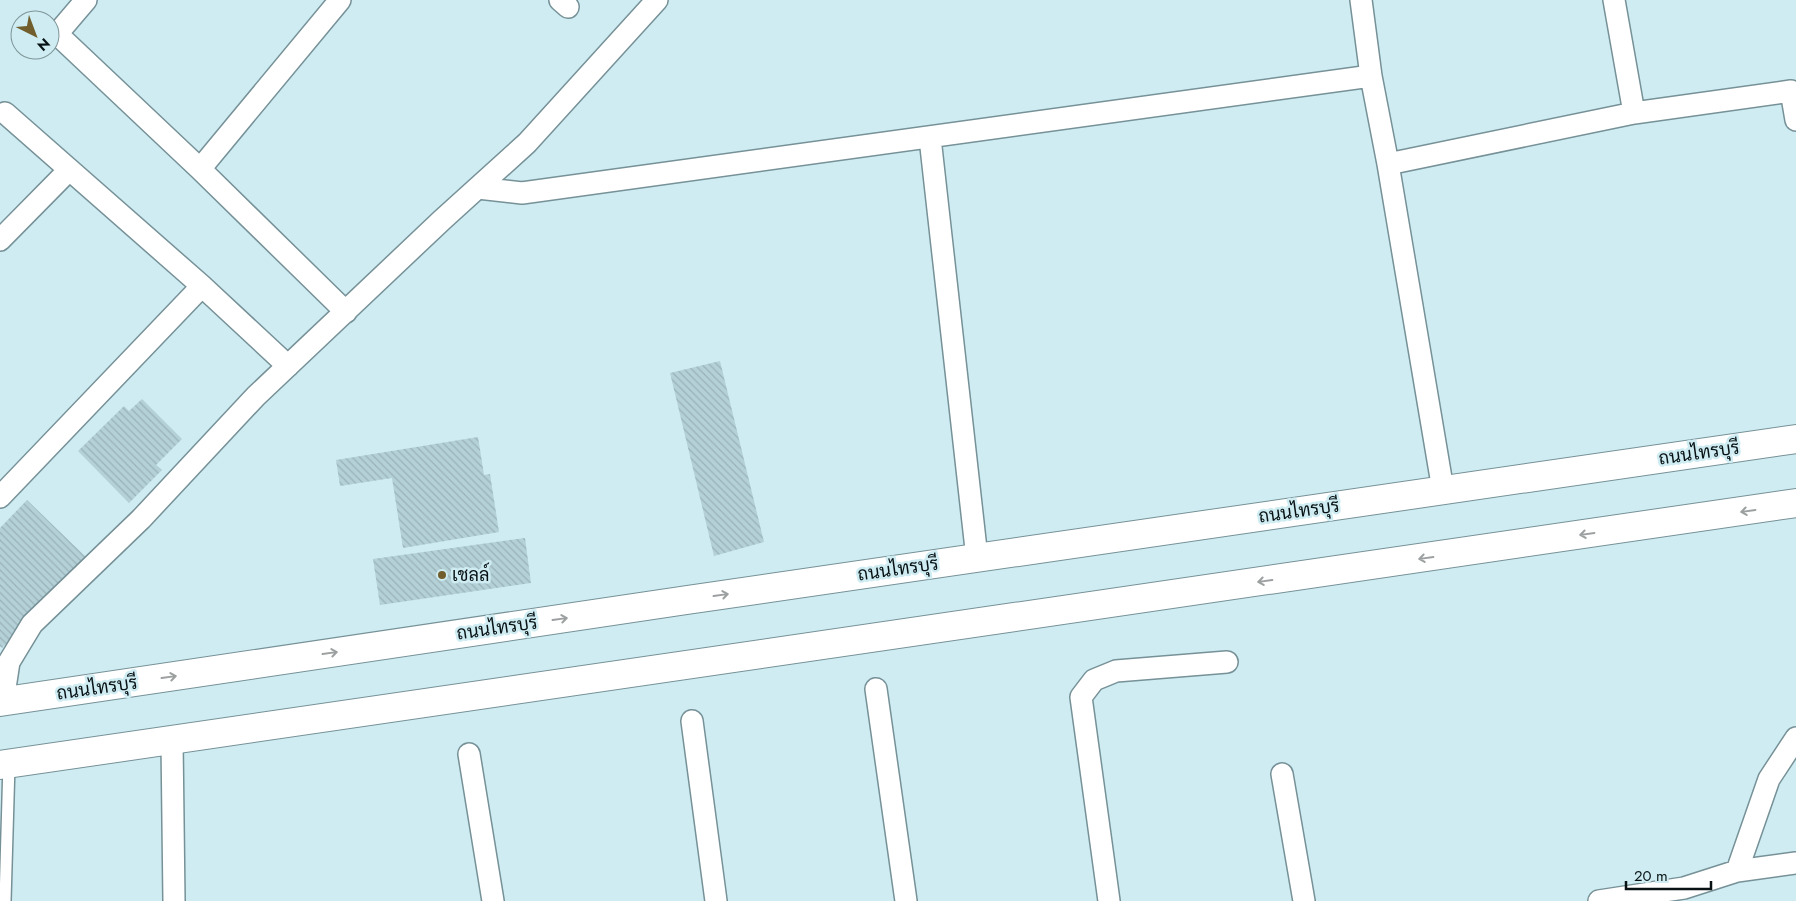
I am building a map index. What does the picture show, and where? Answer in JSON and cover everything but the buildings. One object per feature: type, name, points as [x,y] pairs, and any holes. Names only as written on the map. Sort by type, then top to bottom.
[{"type":"main road","name":"ถนนไทรบุรี","points":[[2,702],[1443,490],[1795,445]]},
{"type":"main road","points":[[4,764],[1796,504]]},
{"type":"street","points":[[86,0],[57,34],[200,169],[346,312]]},
{"type":"street","points":[[200,169],[340,0]]},
{"type":"street","points":[[2,702],[9,662],[32,624],[141,519],[256,396],[527,143],[657,0]]},
{"type":"street","points":[[1361,0],[1372,76],[1443,490]]},
{"type":"street","points":[[1614,0],[1634,113]]},
{"type":"street","points":[[478,188],[522,193],[1372,76]]},
{"type":"street","points":[[1388,164],[1634,113],[1791,91],[1796,120]]},
{"type":"street","points":[[5,113],[202,286],[288,366]]},
{"type":"street","points":[[930,138],[977,558]]},
{"type":"street","points":[[0,240],[69,170]]},
{"type":"street","points":[[0,497],[202,286]]},
{"type":"street","points":[[1109,901],[1081,697],[1094,680],[1116,671],[1227,662]]},
{"type":"street","points":[[876,689],[906,901]]},
{"type":"street","points":[[692,721],[716,901]]},
{"type":"street","points":[[1737,871],[1769,779],[1796,738]]},
{"type":"street","points":[[172,741],[174,901]]},
{"type":"street","points":[[469,754],[493,901]]},
{"type":"street","points":[[1282,774],[1304,901]]},
{"type":"street","points":[[1599,901],[1684,888],[1737,871],[1796,863]]},
{"type":"lane","points":[[4,764],[5,901]]},
{"type":"place","name":"เชลล์","points":[[442,575]]}]
